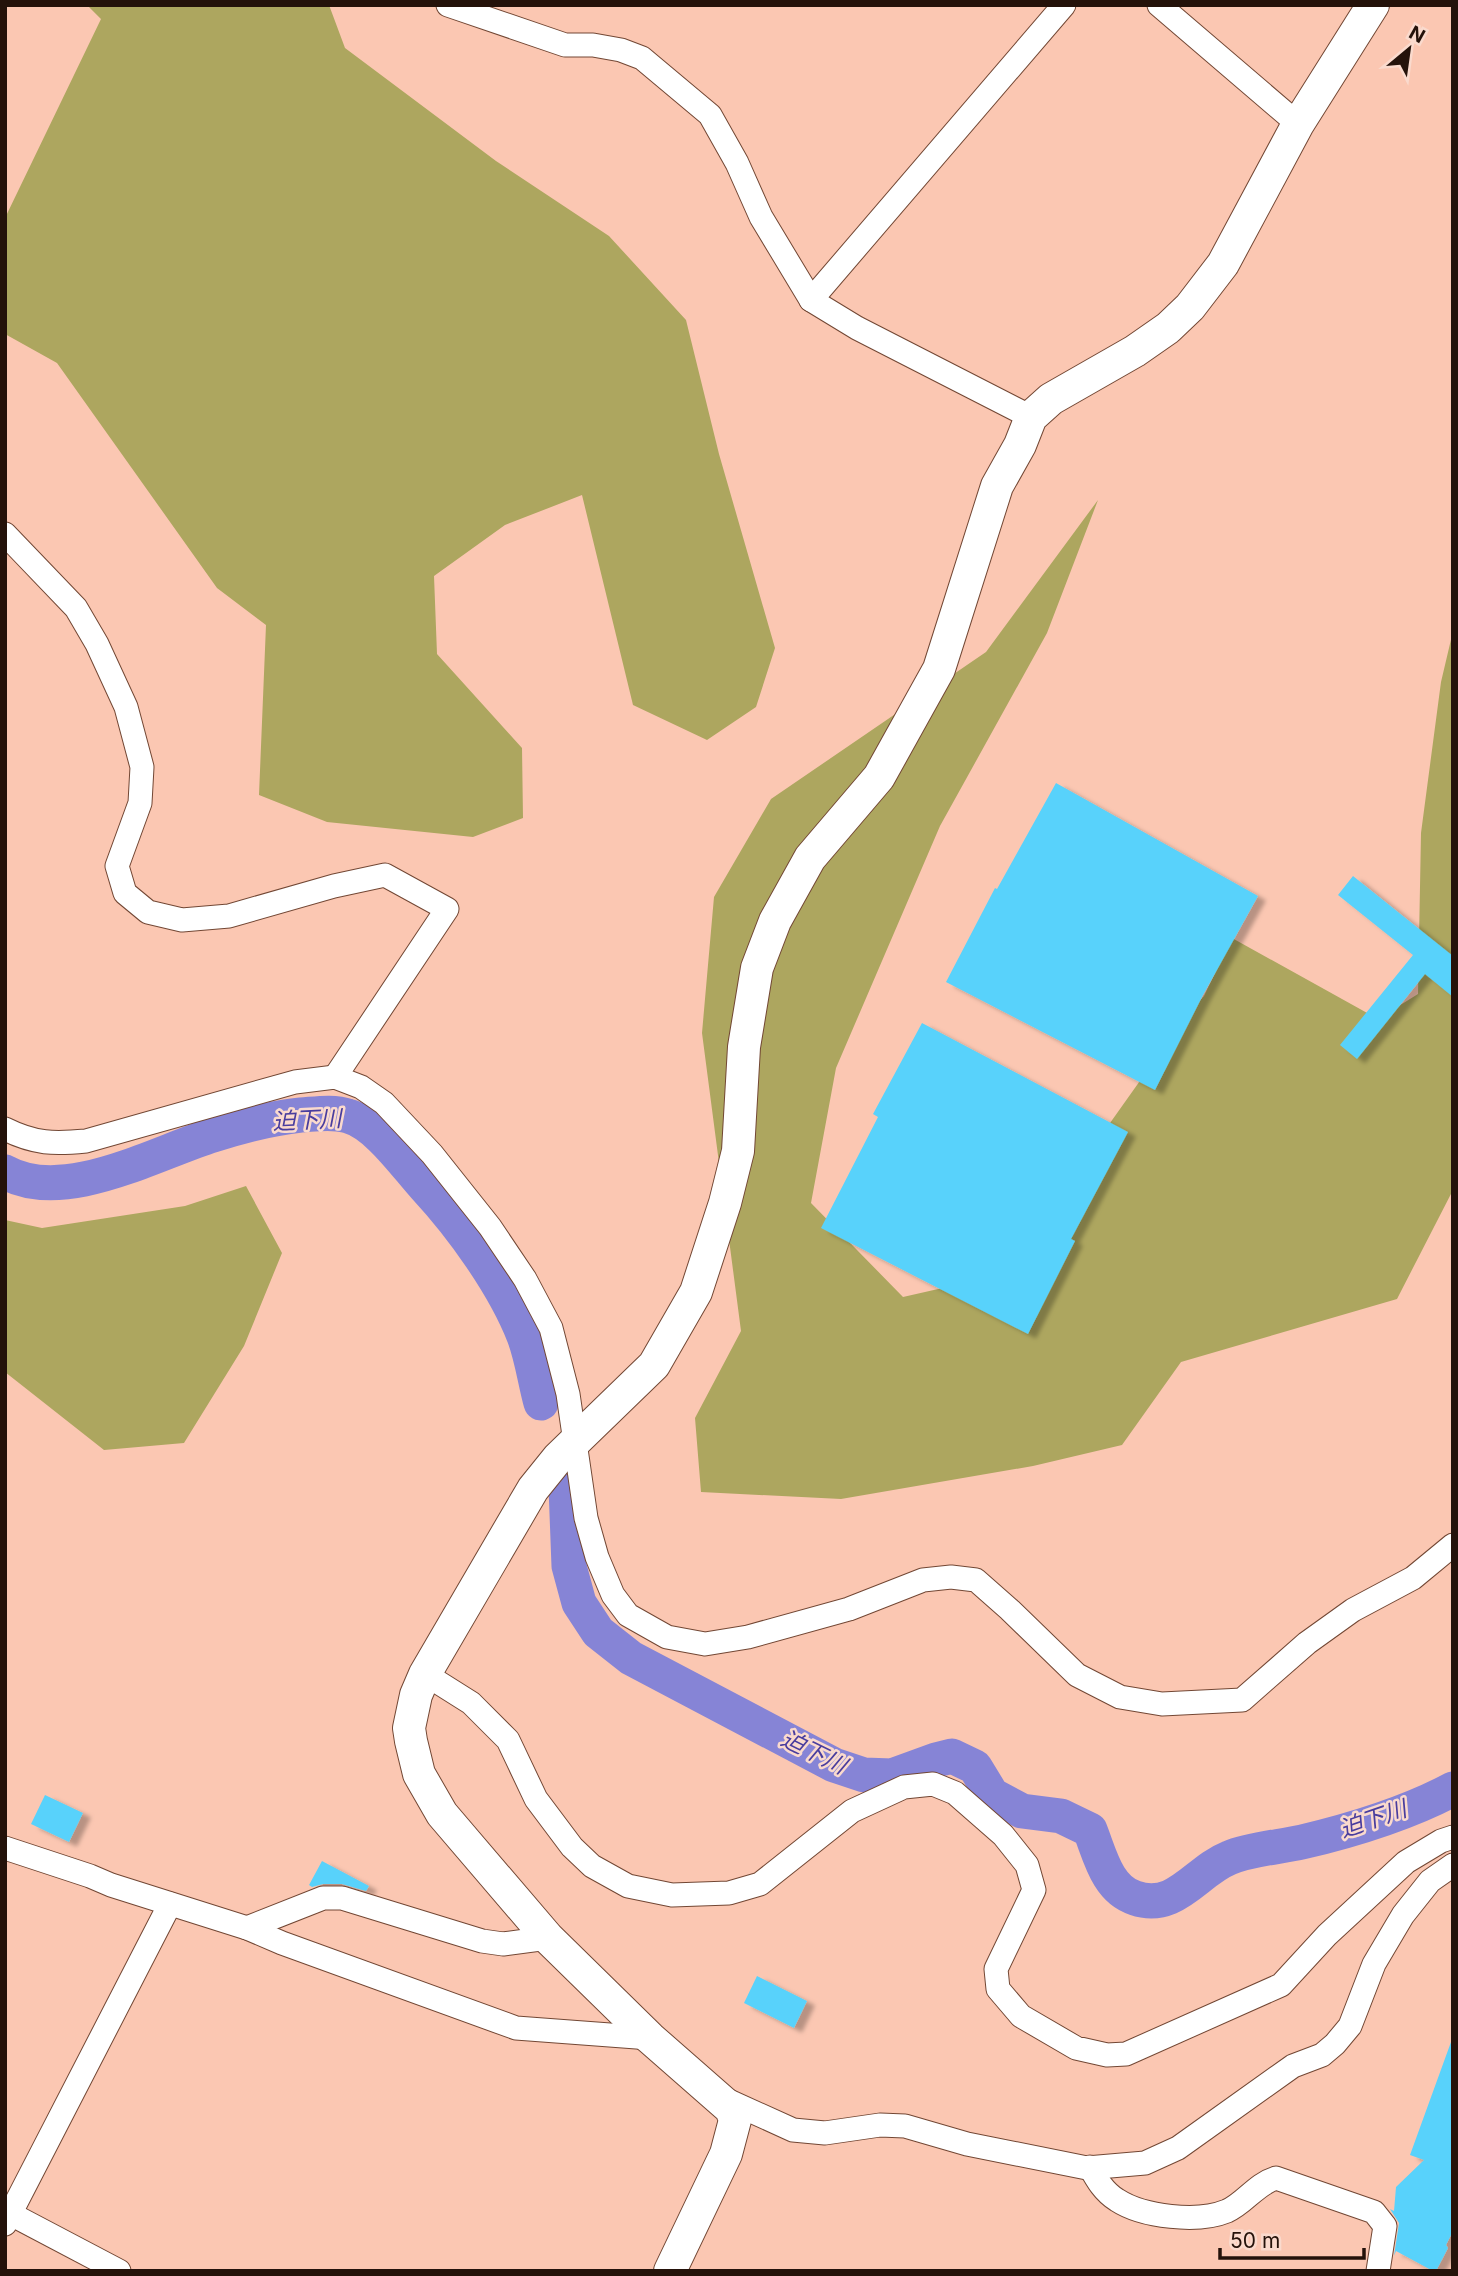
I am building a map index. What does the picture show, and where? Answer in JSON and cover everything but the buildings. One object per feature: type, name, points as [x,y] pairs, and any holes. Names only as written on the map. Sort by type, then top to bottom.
[{"type":"street","points":[[448,5],[482,10],[565,45],[593,45],[621,50],[642,58],[710,115],[737,163],[761,217],[811,300],[857,328],[1031,417]]},
{"type":"street","points":[[811,300],[1064,5]]},
{"type":"street","points":[[1159,5],[1298,124]]},
{"type":"street","points":[[670,2271],[726,2154],[735,2120],[731,2109],[650,2038],[548,1938],[442,1814],[419,1774],[409,1728],[416,1695],[425,1674],[533,1489],[558,1458],[654,1365],[696,1292],[725,1203],[738,1151],[744,1047],[757,968],[766,944],[775,921],[810,858],[879,777],[939,669],[997,486],[1020,445],[1031,417],[1051,399],[1157,336],[1190,307],[1223,264],[1298,124],[1373,5]]},
{"type":"street","points":[[5,534],[76,608],[97,644],[126,707],[142,767],[140,803],[117,866],[125,893],[148,912],[182,920],[229,916],[334,886],[385,875],[447,909],[335,1077]]},
{"type":"street","points":[[5,1129],[22,1138],[52,1144],[86,1141],[295,1082],[335,1077],[361,1087],[384,1103],[440,1164],[490,1227],[518,1269],[551,1328],[568,1394],[586,1518],[597,1557],[613,1595],[628,1615],[667,1637],[705,1644],[748,1637],[849,1609],[923,1580],[951,1577],[976,1580],[1077,1675],[1120,1697],[1162,1704],[1242,1700],[1325,1630],[1353,1610],[1413,1578],[1453,1545]]},
{"type":"street","points":[[425,1674],[471,1703],[508,1740],[536,1799],[572,1847],[592,1866],[628,1886],[672,1895],[729,1893],[760,1884],[852,1811],[904,1787],[933,1784],[955,1793],[1003,1835],[1027,1866],[1034,1890],[996,1969],[998,1989],[1021,2016],[1076,2048],[1107,2055],[1126,2054],[1281,1985],[1327,1935],[1406,1862],[1441,1840],[1453,1837]]},
{"type":"street","points":[[5,1848],[247,1928],[516,2028],[650,2038]]},
{"type":"street","points":[[720,2097],[793,2130],[825,2133],[880,2125],[905,2126],[967,2144],[1090,2167],[1145,2163],[1178,2148],[1293,2066],[1322,2055],[1335,2044],[1350,2026],[1374,1964],[1403,1915],[1430,1881],[1453,1864]]},
{"type":"street","points":[[247,1928],[323,1898],[342,1898],[482,1941],[503,1944],[548,1938]]},
{"type":"street","points":[[119,2271],[7,2216],[170,1904]]},
{"type":"street","points":[[1090,2167],[1100,2186],[1116,2199],[1135,2210],[1169,2216],[1200,2217],[1227,2211],[1267,2181],[1276,2178],[1374,2212],[1385,2226],[1378,2271]]},
{"type":"shaded area","points":[[87,5],[329,5],[345,48],[496,161],[609,236],[686,320],[719,454],[775,648],[756,707],[707,740],[633,705],[582,495],[505,525],[434,576],[437,654],[522,748],[523,818],[473,837],[327,822],[259,795],[266,625],[217,588],[57,363],[5,334],[5,218],[101,19]]},
{"type":"shaded area","points":[[1098,500],[1047,633],[940,826],[836,1068],[811,1203],[903,1297],[1013,1272],[1093,1147],[1186,1016],[1204,996],[1232,938],[1378,1019],[1418,994],[1421,833],[1441,682],[1453,631],[1453,1190],[1397,1299],[1181,1362],[1122,1445],[1033,1466],[841,1499],[701,1492],[695,1418],[741,1331],[702,1033],[714,897],[771,799],[986,652]]},
{"type":"shaded area","points":[[246,1186],[282,1253],[244,1346],[184,1443],[104,1450],[5,1372],[5,1220],[42,1228],[185,1206]]},
{"type":"waterway","name":"迫下川","points":[[5,1172],[28,1181],[54,1183],[81,1180],[109,1173],[213,1135],[268,1120],[330,1113],[359,1120],[390,1146],[467,1238],[494,1277],[524,1336],[541,1403]]},
{"type":"waterway","name":"迫下川","points":[[566,1487],[569,1566],[579,1603],[598,1632],[631,1658],[834,1765],[864,1775],[892,1776],[952,1756],[975,1767],[992,1795],[1022,1811],[1061,1816],[1090,1830],[1111,1879],[1125,1894],[1135,1898],[1149,1901],[1174,1895],[1229,1858],[1360,1827],[1398,1814],[1453,1789]]}]
